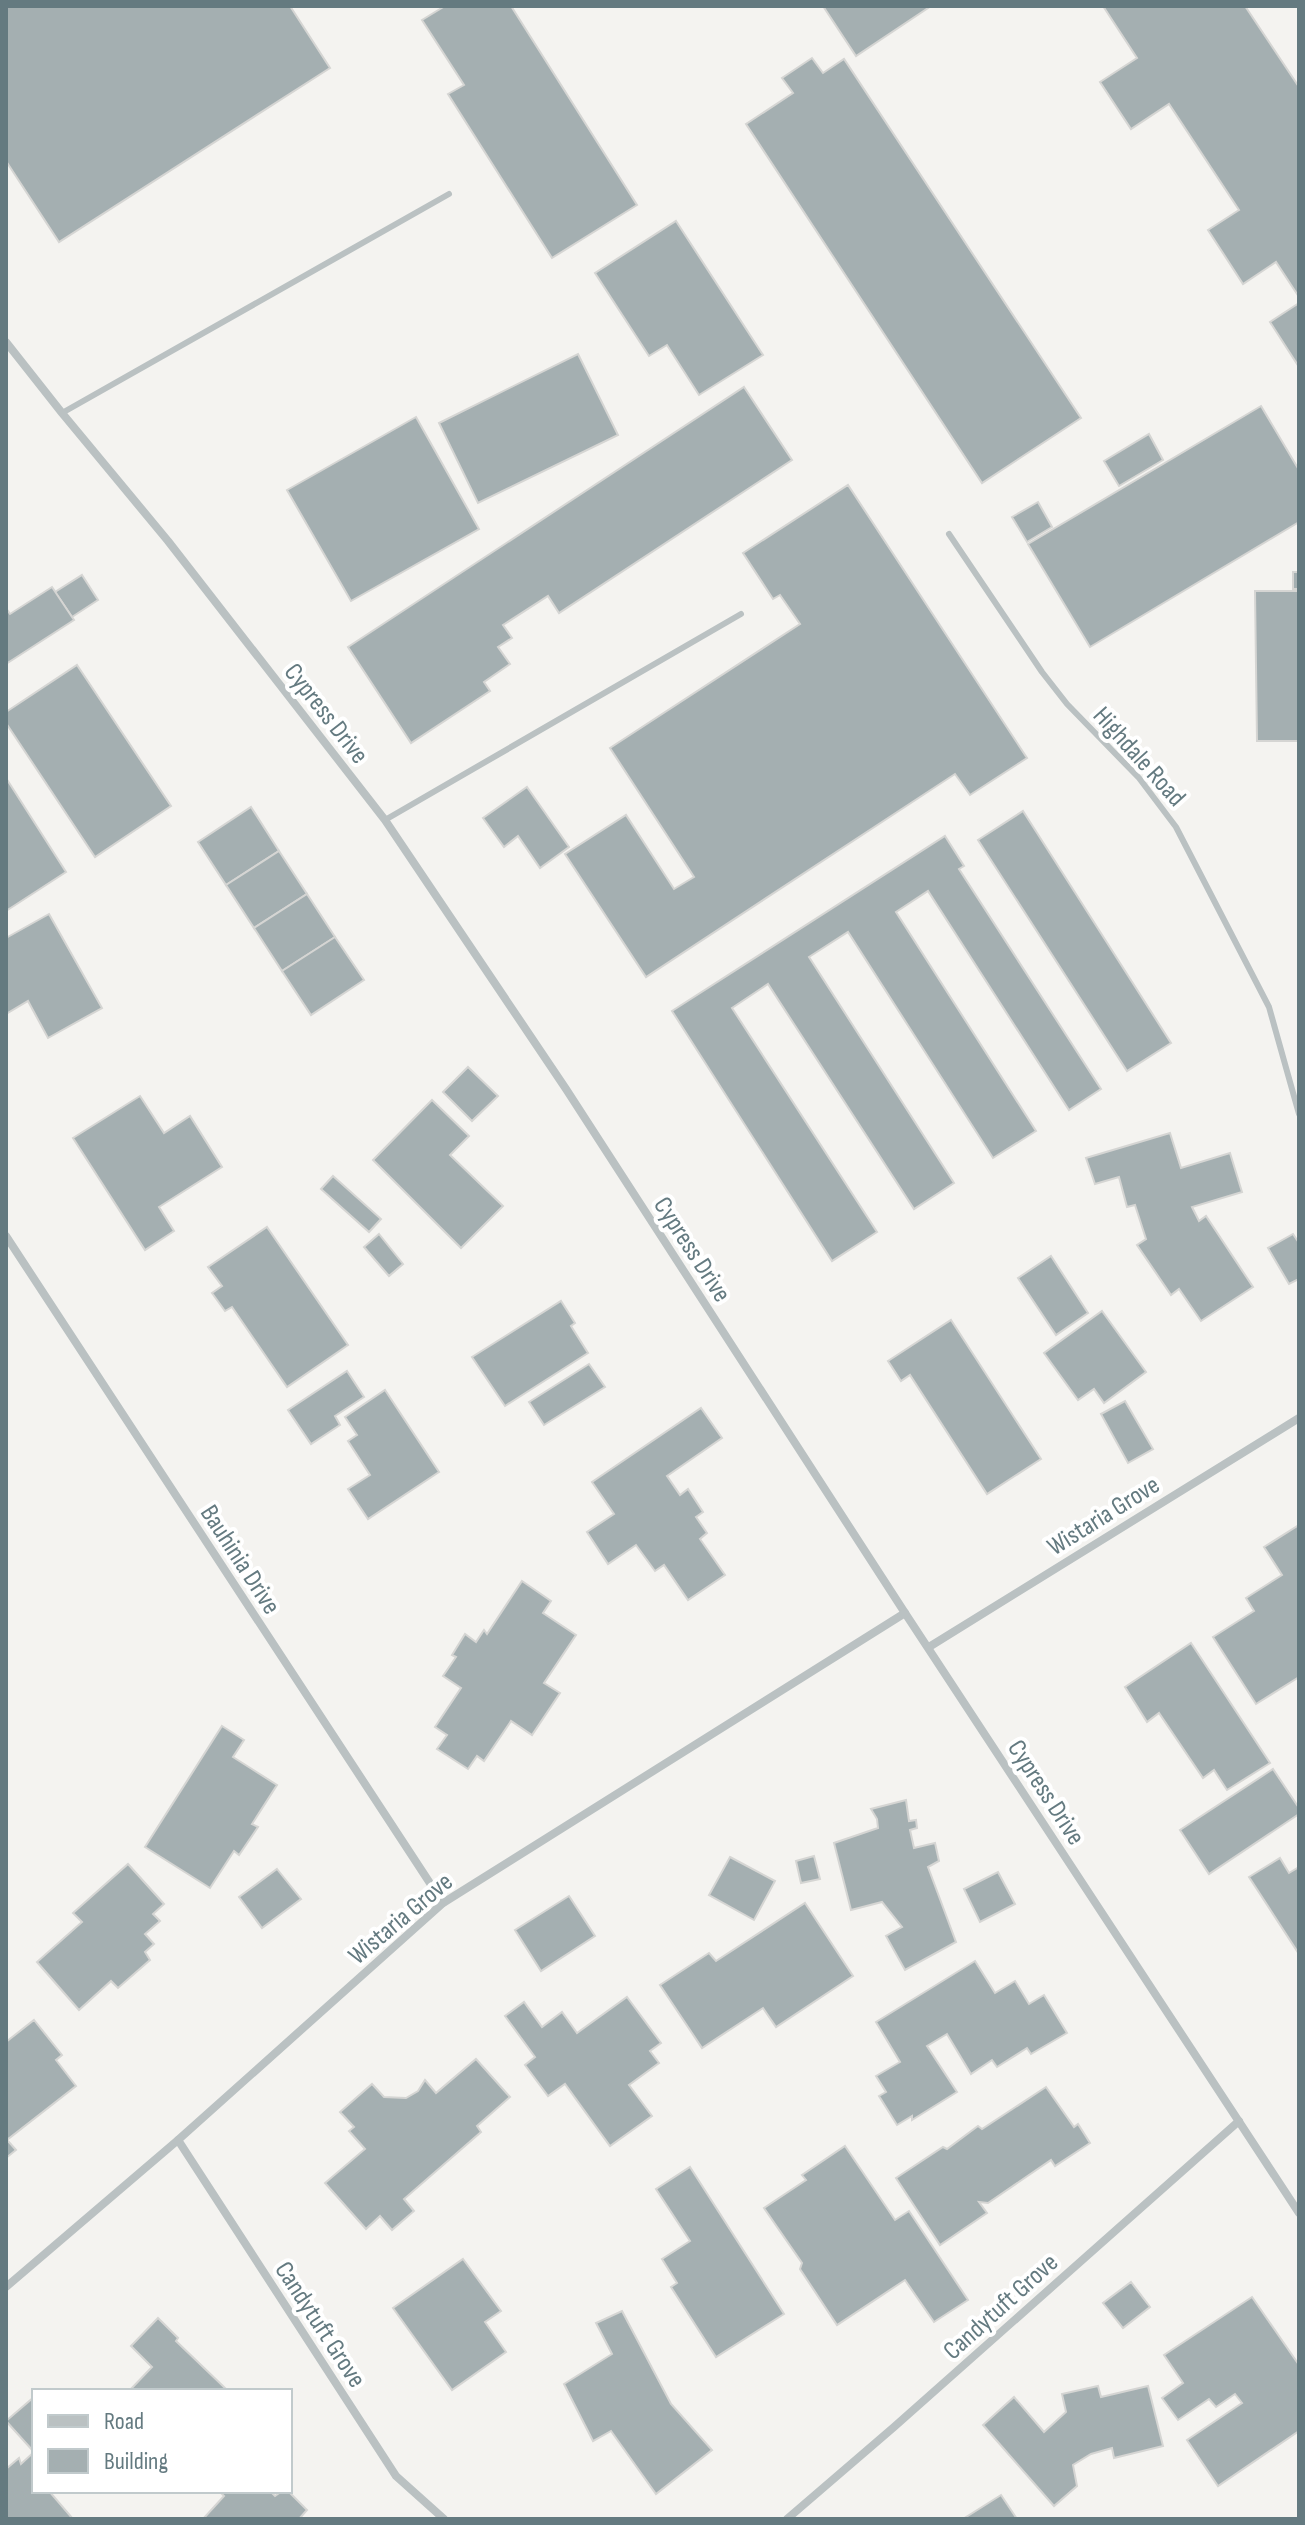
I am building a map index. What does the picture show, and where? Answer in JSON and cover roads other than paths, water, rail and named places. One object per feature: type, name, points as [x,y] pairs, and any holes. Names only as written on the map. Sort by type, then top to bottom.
[{"type":"street","name":"Cypress Drive","points":[[6,342],[168,541],[385,820],[566,1089],[1299,2213]]},
{"type":"street","name":"Bauhinia Drive","points":[[6,1236],[443,1903]]},
{"type":"street","name":"Wistaria Grove","points":[[929,1647],[1299,1418]]},
{"type":"street","name":"Wistaria Grove","points":[[6,2287],[178,2140],[443,1903],[905,1613]]},
{"type":"street","name":"Candytuft Grove","points":[[787,2519],[1239,2121]]},
{"type":"street","name":"Candytuft Grove","points":[[178,2140],[396,2476],[444,2519]]},
{"type":"lane","points":[[62,413],[449,194]]},
{"type":"lane","name":"Highdale Road","points":[[949,534],[1042,672],[1067,704],[1139,778],[1176,827],[1269,1007],[1299,1111]]},
{"type":"lane","points":[[385,820],[741,614]]}]
